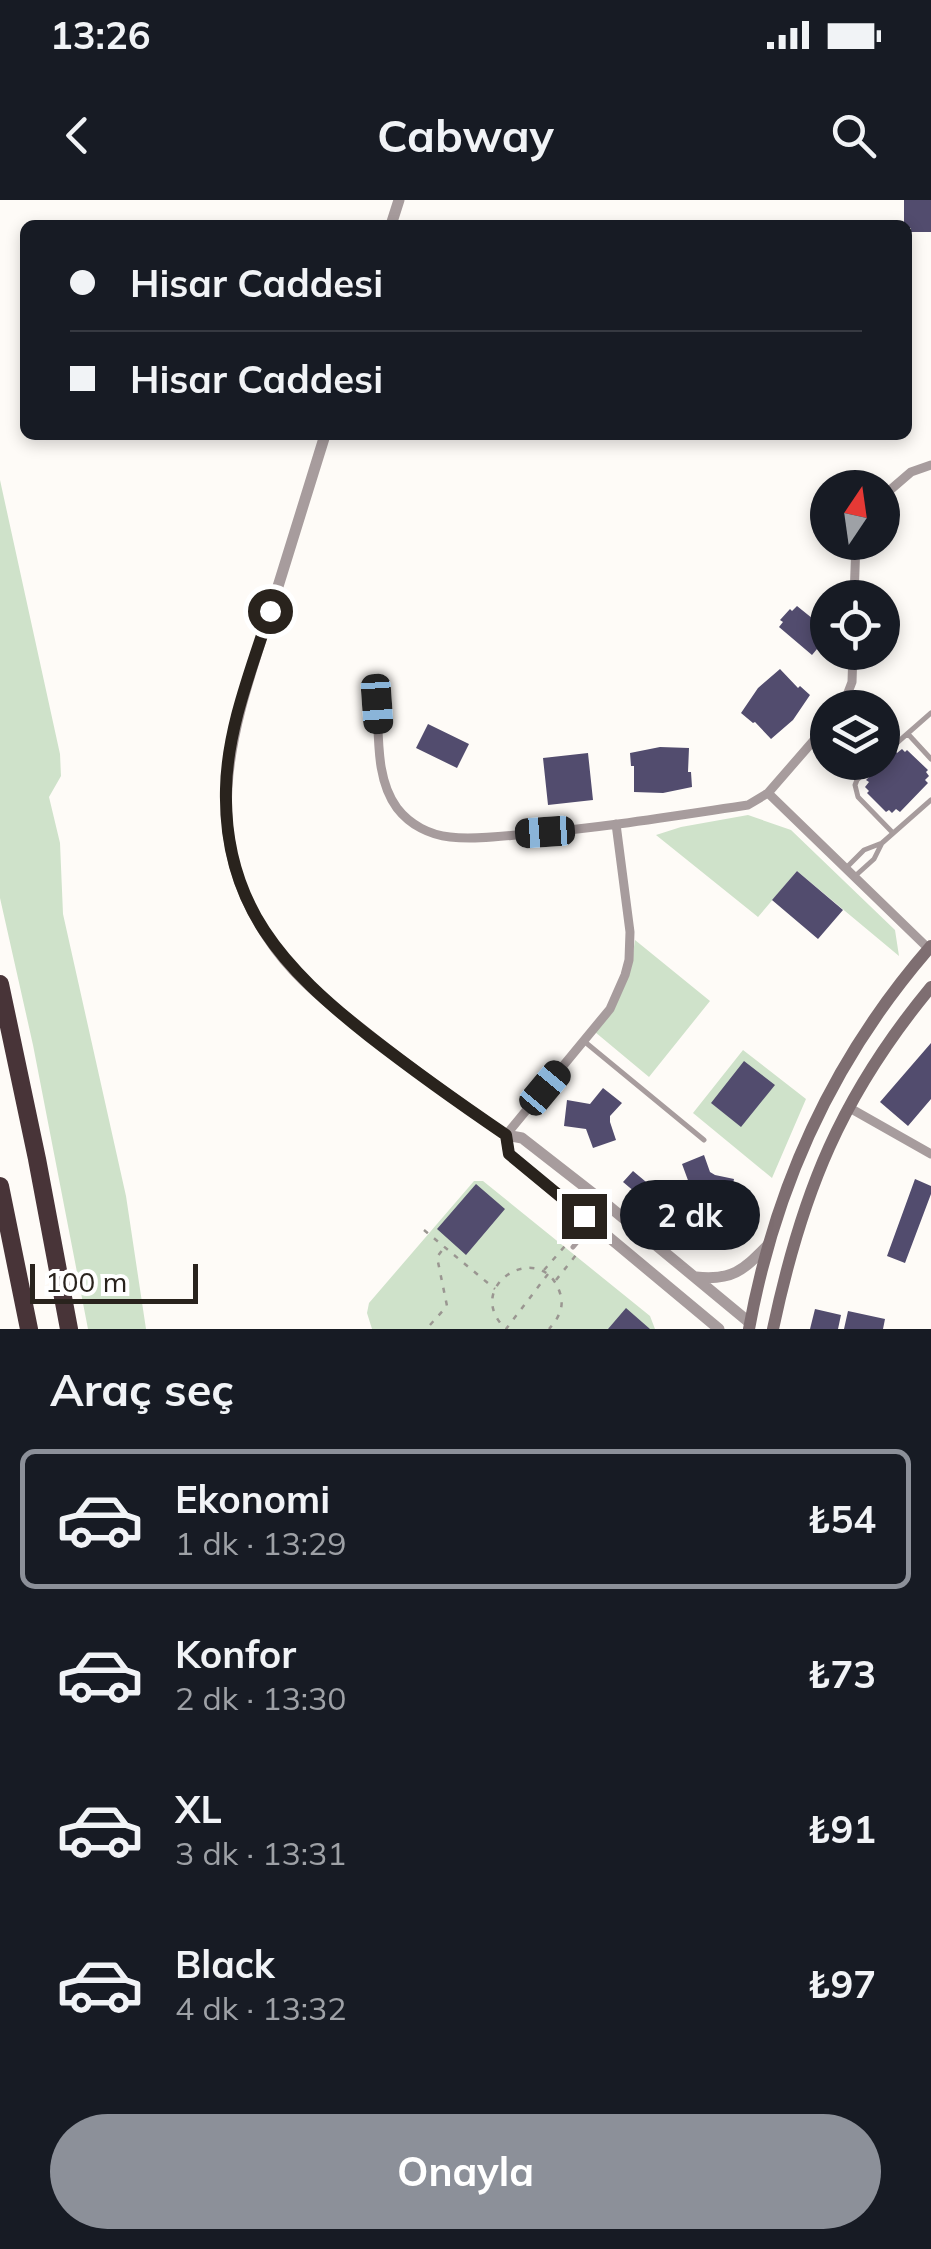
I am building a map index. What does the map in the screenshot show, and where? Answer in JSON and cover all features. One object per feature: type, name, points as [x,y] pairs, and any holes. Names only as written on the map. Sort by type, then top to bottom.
[{"type":"highway","points":[[0,984],[6,1021]]},
{"type":"highway","points":[[0,1000],[37,1159],[69,1329]]},
{"type":"highway","points":[[0,1186],[28,1329]]},
{"type":"main road","points":[[930,948],[864,1033],[827,1096],[796,1161],[769,1244],[750,1326],[774,1329],[804,1207],[832,1139],[894,1033],[931,987]]},
{"type":"main road","points":[[827,1096],[848,1107]]},
{"type":"street","points":[[324,440],[251,670],[228,758],[226,808],[234,860],[255,915],[293,970],[328,1003],[418,1074],[506,1135],[522,1138],[750,1326]]},
{"type":"street","points":[[900,481],[911,472],[931,465]]},
{"type":"street","points":[[377,704],[382,772],[390,798],[414,824],[432,833],[469,838],[748,806],[768,793],[810,745]]},
{"type":"street","points":[[768,793],[930,948]]},
{"type":"street","points":[[616,824],[628,904],[629,960],[618,994],[585,1042],[506,1135],[509,1154],[719,1329]]},
{"type":"street","points":[[848,1107],[931,1154]]},
{"type":"street","points":[[588,1220],[599,1198]]},
{"type":"street","points":[[693,1276],[714,1279],[735,1274],[769,1244]]},
{"type":"lane","points":[[900,741],[931,713]]},
{"type":"lane","points":[[908,734],[931,758]]},
{"type":"lane","points":[[857,780],[858,797],[893,834]]},
{"type":"lane","points":[[846,868],[931,800]]},
{"type":"lane","points":[[854,877],[874,858],[882,843]]},
{"type":"lane","points":[[585,1042],[704,1140]]},
{"type":"lane","points":[[573,1248],[588,1220]]},
{"type":"path","points":[[424,1230],[495,1289]]},
{"type":"path","points":[[430,1325],[447,1306],[437,1257],[445,1247]]},
{"type":"path","points":[[542,1272],[573,1248]]},
{"type":"path","points":[[554,1281],[573,1248]]},
{"type":"path","points":[[548,1274],[506,1329],[492,1304],[495,1289],[506,1274],[528,1268],[548,1274],[562,1300],[557,1320],[549,1329]]},
{"type":"path","points":[[493,1329],[499,1322]]},
{"type":"green space","points":[[0,480],[60,754],[61,776],[49,797],[60,843],[63,914],[126,1196],[146,1329],[88,1329],[0,898]]},
{"type":"green space","points":[[748,815],[791,830],[895,930],[899,956],[797,871],[758,917],[656,835]]},
{"type":"green space","points":[[635,940],[710,1001],[649,1077],[595,1032],[631,968]]},
{"type":"green space","points":[[743,1050],[806,1099],[772,1178],[693,1113]]},
{"type":"green space","points":[[474,1181],[483,1181],[650,1316],[655,1329],[372,1329],[367,1313],[369,1303]]},
{"type":"building","points":[[904,200],[931,200],[931,232],[912,232],[912,220],[904,220]]},
{"type":"building","points":[[797,606],[810,616],[810,653],[779,627],[783,622],[780,620]]},
{"type":"building","points":[[780,669],[810,695],[793,720],[771,739],[741,713],[758,688]]},
{"type":"building","points":[[428,724],[469,744],[457,768],[416,748]]},
{"type":"building","points":[[660,747],[689,748],[692,787],[663,793],[634,792],[630,753]]},
{"type":"building","points":[[907,750],[928,770],[928,783],[900,812],[886,812],[867,793],[866,780],[900,780],[900,751]]},
{"type":"building","points":[[588,753],[593,800],[548,805],[543,758]]},
{"type":"building","points":[[797,871],[843,910],[818,939],[772,900]]},
{"type":"building","points":[[931,1043],[931,1099],[908,1126],[880,1102]]},
{"type":"building","points":[[744,1061],[775,1085],[741,1127],[711,1103]]},
{"type":"building","points":[[603,1088],[622,1103],[610,1116],[616,1140],[593,1148],[586,1129],[564,1126],[567,1100],[590,1104]]},
{"type":"building","points":[[704,1155],[710,1172],[734,1179],[729,1203],[709,1199],[695,1217],[675,1201],[689,1183],[682,1164]]},
{"type":"building","points":[[633,1171],[695,1223],[685,1234],[623,1182]]},
{"type":"building","points":[[915,1179],[931,1186],[931,1194],[905,1263],[887,1256]]},
{"type":"building","points":[[476,1184],[505,1209],[466,1255],[437,1229]]},
{"type":"building","points":[[626,1308],[650,1329],[608,1329]]},
{"type":"building","points":[[815,1309],[841,1315],[838,1329],[810,1329]]},
{"type":"building","points":[[848,1311],[885,1319],[883,1329],[844,1329]]},
{"type":"route","points":[[270,611],[228,758],[226,787],[231,846],[255,915],[275,948],[318,995],[418,1074],[506,1135],[509,1154],[584,1216]]}]
